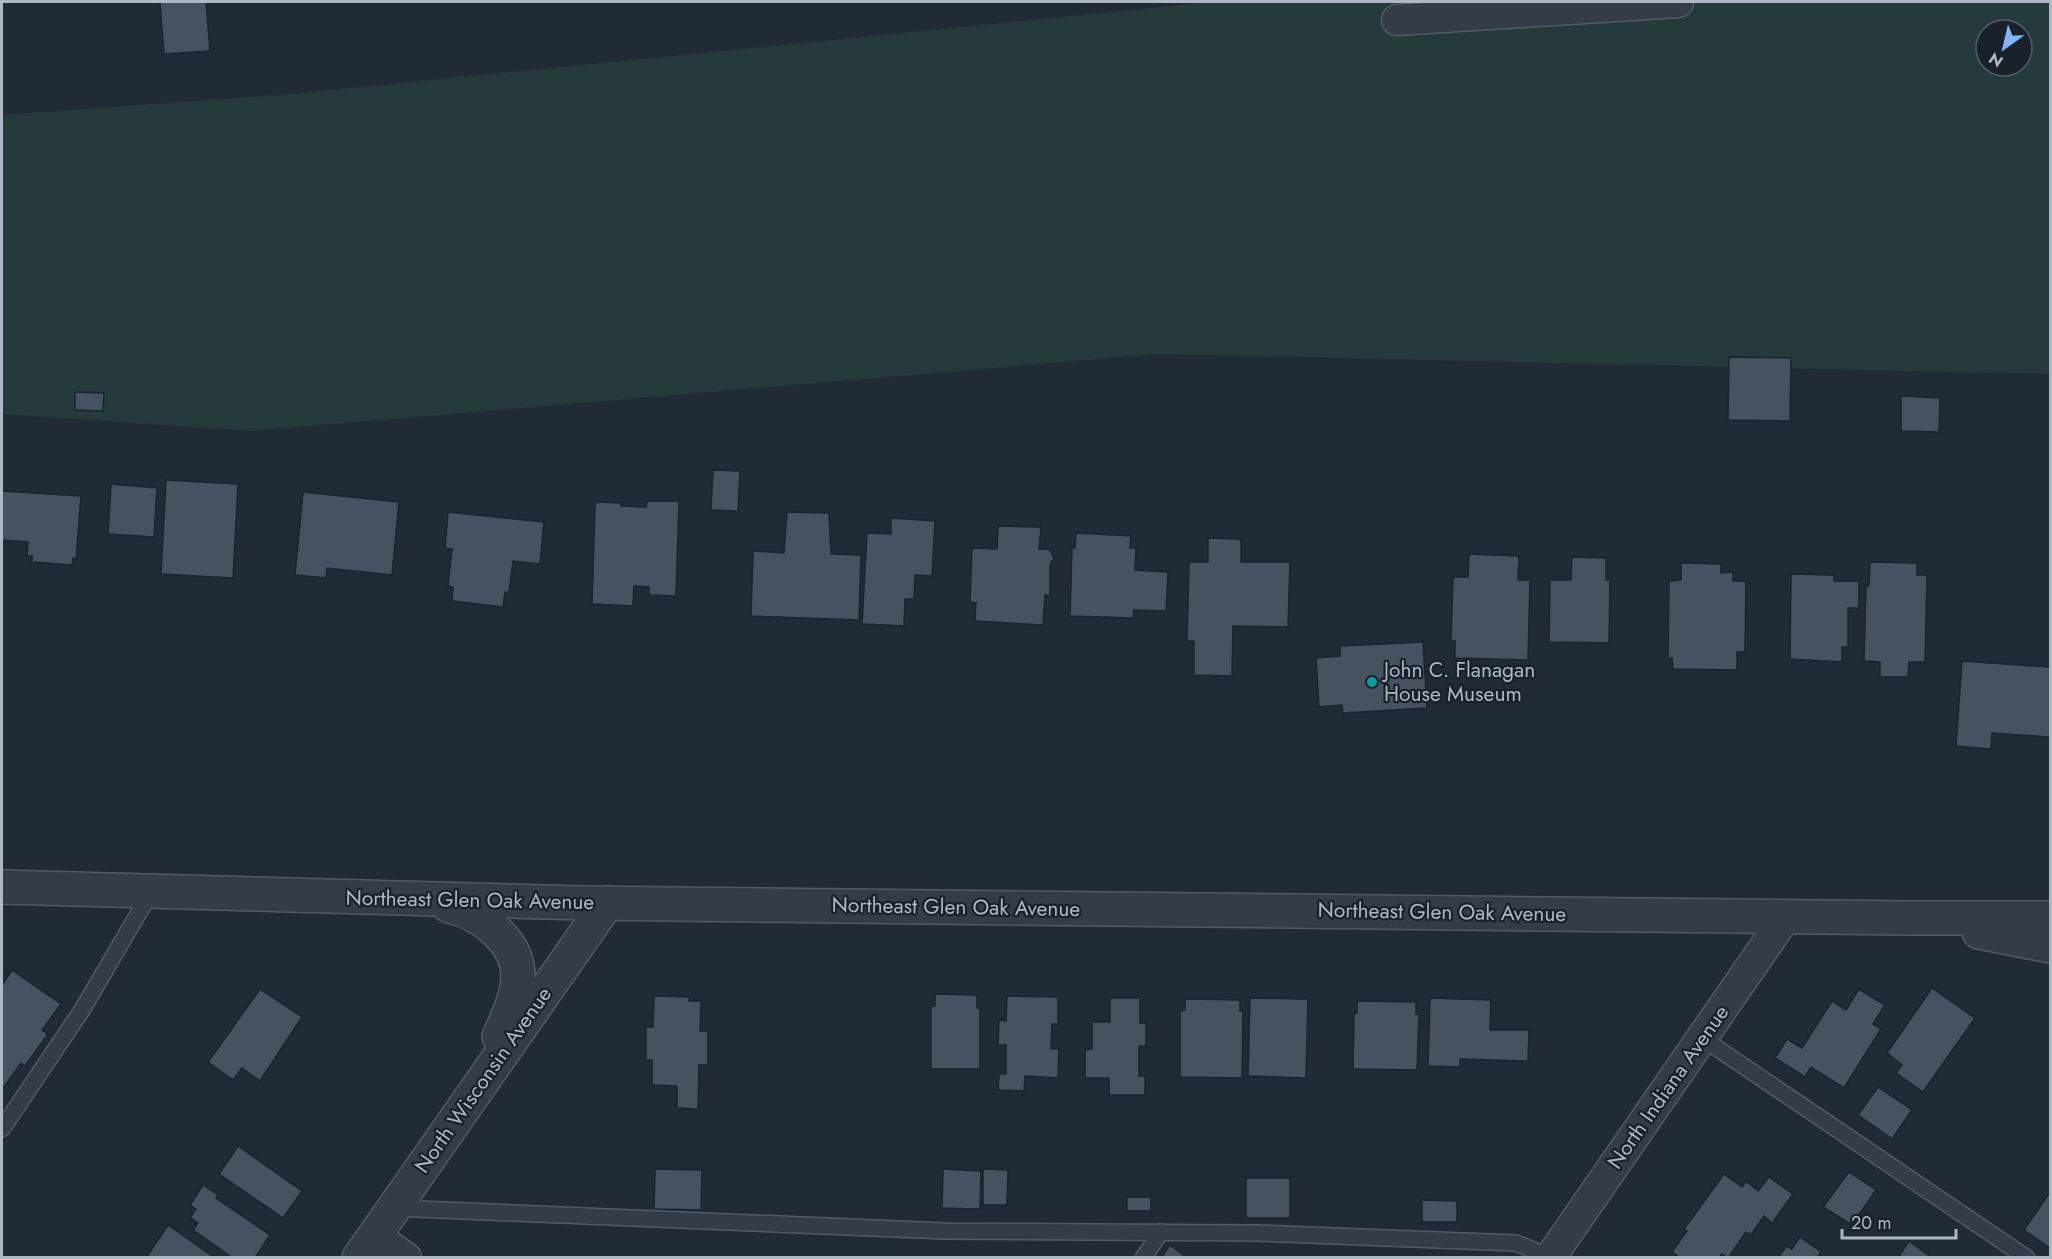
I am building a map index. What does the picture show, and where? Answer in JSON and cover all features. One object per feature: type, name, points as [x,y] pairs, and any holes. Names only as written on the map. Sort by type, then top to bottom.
[{"type":"street","points":[[1397,20],[1678,2]]},
{"type":"street","name":"Northeast Glen Oak Avenue","points":[[2,887],[607,903],[2050,918]]},
{"type":"street","points":[[400,899],[457,908],[474,915],[501,936],[517,958],[518,980],[507,1019],[455,1120]]},
{"type":"street","name":"North Wisconsin Avenue","points":[[367,1246],[607,903]]},
{"type":"street","name":"North Indiana Avenue","points":[[1550,1257],[1786,916]]},
{"type":"street","name":"Northeast Glen Oak Avenue","points":[[1910,918],[2050,946]]},
{"type":"street","points":[[367,1246],[406,1257]]},
{"type":"lane","points":[[2,1129],[82,1010],[151,892]]},
{"type":"lane","points":[[1702,1038],[2027,1257]]},
{"type":"lane","points":[[393,1208],[945,1231],[1256,1233],[1516,1243],[1550,1257]]},
{"type":"lane","points":[[1143,1257],[1161,1232]]},
{"type":"green space","points":[[1211,2],[2050,2],[2050,374],[1158,354],[252,431],[2,414],[2,115],[291,94]]},
{"type":"building","points":[[160,2],[206,2],[210,51],[164,54]]},
{"type":"building","points":[[1729,357],[1791,358],[1790,421],[1728,420]]},
{"type":"building","points":[[75,392],[104,393],[103,411],[75,410]]},
{"type":"building","points":[[1901,396],[1940,398],[1939,432],[1901,431]]},
{"type":"building","points":[[713,470],[740,471],[738,511],[711,510]]},
{"type":"building","points":[[166,480],[238,484],[233,578],[161,574]]},
{"type":"building","points":[[111,484],[157,488],[154,537],[108,534]]},
{"type":"building","points":[[2,491],[81,496],[76,559],[73,558],[72,565],[32,562],[32,556],[27,556],[28,542],[2,540]]},
{"type":"building","points":[[303,492],[399,502],[392,575],[327,568],[326,578],[295,575]]},
{"type":"building","points":[[647,501],[679,501],[676,596],[649,595],[649,587],[634,586],[633,606],[592,604],[595,505],[597,502],[646,507]]},
{"type":"building","points":[[448,512],[544,522],[540,564],[513,561],[509,592],[505,592],[503,607],[452,601],[453,587],[448,586],[452,549],[445,548]]},
{"type":"building","points":[[787,512],[829,513],[831,554],[861,555],[859,620],[751,616],[753,551],[784,553]]},
{"type":"building","points":[[891,518],[935,521],[932,576],[915,575],[914,599],[905,599],[904,626],[862,624],[867,533],[891,534]]},
{"type":"building","points":[[998,526],[1041,527],[1039,549],[1049,549],[1054,558],[1050,565],[1050,596],[1045,595],[1043,625],[975,621],[976,603],[970,602],[972,548],[997,549]]},
{"type":"building","points":[[1076,533],[1131,536],[1130,548],[1136,548],[1135,570],[1168,572],[1166,611],[1134,610],[1133,618],[1070,616],[1072,547],[1075,548]]},
{"type":"building","points":[[1208,538],[1241,539],[1241,562],[1290,562],[1288,627],[1233,626],[1232,676],[1194,675],[1194,641],[1187,641],[1189,562],[1208,562]]},
{"type":"building","points":[[1469,554],[1519,556],[1518,580],[1530,580],[1528,660],[1455,658],[1455,641],[1451,641],[1453,577],[1468,577]]},
{"type":"building","points":[[1572,557],[1606,558],[1606,580],[1610,580],[1609,643],[1549,642],[1550,580],[1571,580]]},
{"type":"building","points":[[1870,562],[1917,563],[1917,575],[1927,575],[1925,662],[1909,662],[1908,677],[1880,677],[1880,662],[1864,661],[1866,586],[1869,586]]},
{"type":"building","points":[[1681,563],[1721,564],[1721,573],[1733,572],[1733,581],[1746,581],[1745,652],[1737,652],[1737,670],[1673,669],[1672,658],[1668,658],[1669,581],[1681,580]]},
{"type":"building","points":[[1791,574],[1834,575],[1834,581],[1859,581],[1859,608],[1848,608],[1848,647],[1842,647],[1842,662],[1790,659]]},
{"type":"building","name":"John C. Flanagan House Museum","points":[[1423,642],[1427,708],[1343,713],[1342,705],[1319,707],[1316,658],[1340,656],[1340,646]]},
{"type":"building","points":[[1962,661],[2050,667],[2050,737],[1992,733],[1991,749],[1956,746]]},
{"type":"building","points":[[12,970],[61,1004],[42,1030],[48,1034],[25,1066],[21,1063],[2,1090],[2,985]]},
{"type":"building","points":[[1932,988],[1975,1018],[1923,1092],[1896,1073],[1902,1065],[1887,1053]]},
{"type":"building","points":[[260,989],[302,1017],[260,1081],[242,1068],[233,1080],[208,1062]]},
{"type":"building","points":[[1859,989],[1885,1005],[1873,1024],[1881,1029],[1844,1088],[1811,1067],[1805,1077],[1775,1058],[1787,1039],[1802,1048],[1832,1001],[1846,1010]]},
{"type":"building","points":[[935,994],[977,995],[977,1008],[980,1008],[980,1069],[931,1069],[931,1007],[935,1006]]},
{"type":"building","points":[[654,996],[690,997],[689,1001],[701,1001],[700,1031],[708,1031],[708,1065],[699,1065],[698,1109],[677,1108],[677,1086],[652,1085],[652,1060],[646,1060],[646,1027],[653,1027]]},
{"type":"building","points":[[1007,996],[1058,997],[1058,1024],[1052,1024],[1051,1049],[1059,1049],[1058,1078],[1025,1076],[1024,1091],[998,1090],[999,1074],[1006,1074],[1006,1045],[998,1045],[999,1020],[1006,1021]]},
{"type":"building","points":[[1110,998],[1140,998],[1140,1023],[1146,1023],[1146,1046],[1139,1046],[1139,1076],[1145,1076],[1145,1095],[1109,1095],[1109,1078],[1085,1078],[1085,1050],[1092,1049],[1092,1022],[1110,1022]]},
{"type":"building","points":[[1250,998],[1308,999],[1306,1078],[1248,1076]]},
{"type":"building","points":[[1430,998],[1491,1000],[1490,1030],[1529,1030],[1528,1061],[1460,1059],[1460,1067],[1428,1066]]},
{"type":"building","points":[[1185,999],[1240,1000],[1240,1011],[1243,1011],[1242,1078],[1180,1077],[1180,1011],[1185,1010]]},
{"type":"building","points":[[1357,1001],[1416,1002],[1416,1014],[1419,1014],[1417,1070],[1353,1069],[1354,1014],[1357,1013]]},
{"type":"building","points":[[1878,1087],[1912,1110],[1892,1139],[1858,1115]]},
{"type":"building","points":[[238,1146],[302,1191],[283,1218],[219,1174]]},
{"type":"building","points":[[655,1169],[702,1170],[701,1210],[654,1209]]},
{"type":"building","points":[[943,1169],[981,1171],[980,1209],[942,1208]]},
{"type":"building","points":[[983,1169],[1008,1170],[1007,1205],[983,1205]]},
{"type":"building","points":[[1849,1172],[1876,1190],[1852,1225],[1823,1207]]},
{"type":"building","points":[[1724,1174],[1742,1187],[1746,1181],[1758,1191],[1769,1177],[1793,1194],[1772,1223],[1764,1216],[1751,1235],[1746,1232],[1728,1258],[1722,1254],[1719,1258],[1681,1258],[1672,1252],[1687,1231],[1684,1229]]},
{"type":"building","points":[[1246,1178],[1290,1178],[1290,1218],[1246,1218]]},
{"type":"building","points":[[203,1185],[218,1195],[216,1198],[270,1235],[255,1258],[233,1258],[193,1230],[198,1223],[190,1218],[196,1209],[190,1205]]},
{"type":"building","points":[[2050,1192],[2050,1248],[2024,1230]]},
{"type":"building","points":[[1127,1197],[1151,1197],[1151,1211],[1127,1211]]},
{"type":"building","points":[[1422,1200],[1457,1201],[1457,1222],[1422,1222]]},
{"type":"building","points":[[168,1225],[215,1258],[146,1258]]},
{"type":"building","points":[[1800,1237],[1821,1252],[1817,1258],[1778,1258],[1786,1246],[1792,1249]]},
{"type":"building","points":[[1909,1241],[1932,1258],[1898,1258]]},
{"type":"building","points":[[1170,1245],[1187,1258],[1161,1258]]},
{"type":"place","name":"John C. Flanagan House Museum","points":[[1372,682]]}]
